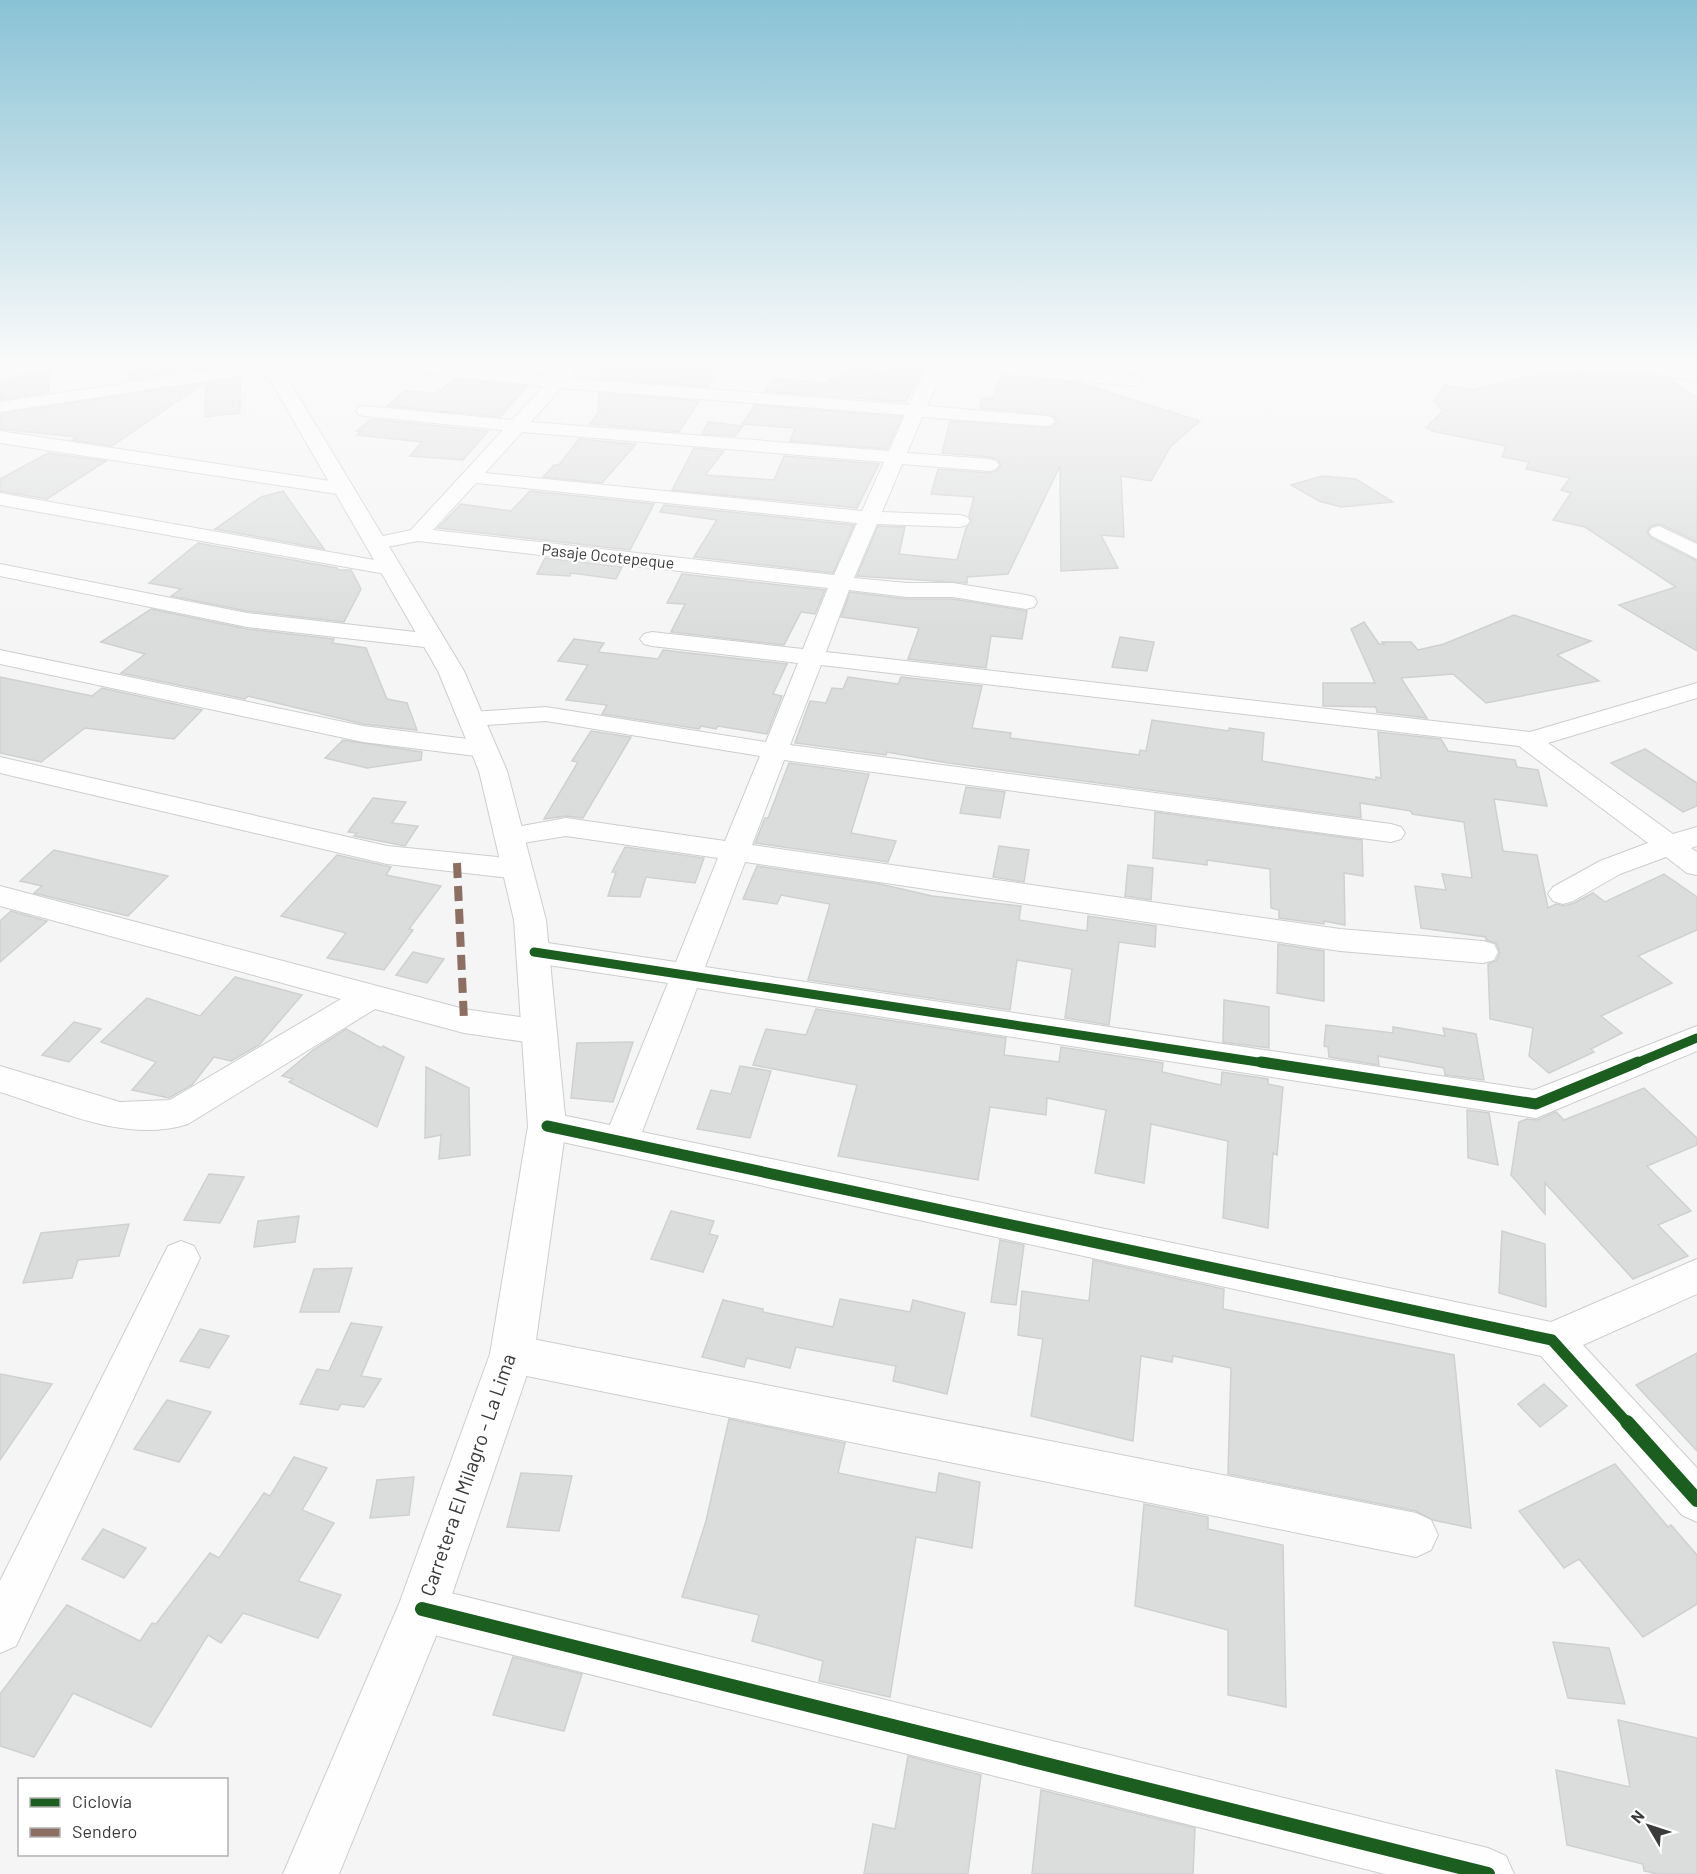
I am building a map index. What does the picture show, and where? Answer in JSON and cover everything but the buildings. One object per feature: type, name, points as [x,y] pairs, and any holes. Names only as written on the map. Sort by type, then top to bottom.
[{"type":"main road","name":"Carretera El Milagro - La Lima","points":[[311,1874],[422,1609],[512,1354],[547,1126],[530,920],[493,771],[452,671],[322,451]]},
{"type":"street","points":[[96,451],[344,489]]},
{"type":"street","points":[[418,535],[494,451]]},
{"type":"street","points":[[818,451],[989,465]]},
{"type":"street","points":[[621,1141],[811,657],[898,451]]},
{"type":"street","points":[[471,477],[869,518],[960,521]]},
{"type":"street","points":[[0,500],[383,556]]},
{"type":"street","points":[[1659,532],[1697,553]]},
{"type":"street","name":"Pasaje Ocotepeque","points":[[383,556],[418,535],[907,590],[952,590],[1026,602]]},
{"type":"street","points":[[0,570],[247,620],[434,641]]},
{"type":"street","points":[[651,639],[1529,741],[1697,690]]},
{"type":"street","points":[[0,657],[363,734],[478,734],[546,714],[774,751],[1391,834]]},
{"type":"street","points":[[1529,741],[1697,866]]},
{"type":"street","points":[[0,765],[387,855],[514,853],[566,827],[1340,940],[1483,952]]},
{"type":"street","points":[[1563,894],[1576,884],[1616,865],[1697,836]]},
{"type":"street","points":[[0,896],[464,1021],[540,1032]]},
{"type":"street","points":[[534,952],[1536,1104],[1697,1038]]},
{"type":"street","points":[[0,1079],[120,1116],[176,1114],[371,996]]},
{"type":"street","points":[[547,1126],[1552,1341],[1697,1500]]},
{"type":"street","points":[[0,1630],[181,1258]]},
{"type":"street","points":[[1552,1341],[1697,1276]]},
{"type":"street","points":[[512,1354],[1416,1535]]},
{"type":"street","points":[[422,1609],[1488,1874]]},
{"type":"marked path","points":[[457,863],[464,1021]]},
{"type":"cycle path","points":[[534,952],[1536,1104],[1697,1038]]},
{"type":"cycle path","points":[[547,1126],[1552,1340],[1697,1500]]},
{"type":"cycle path","points":[[422,1609],[1488,1874]]}]
